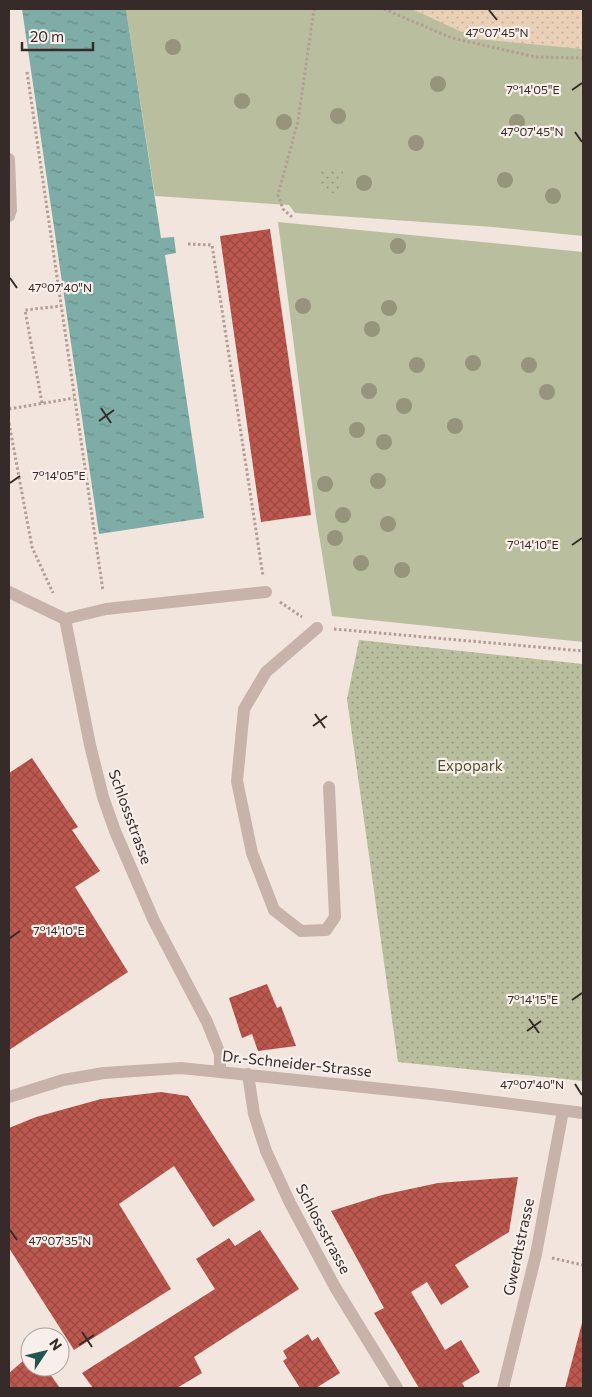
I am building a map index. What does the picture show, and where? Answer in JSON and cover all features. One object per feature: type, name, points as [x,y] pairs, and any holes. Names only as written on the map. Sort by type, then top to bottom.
[{"type":"street","points":[[9,159],[11,210],[9,216]]},
{"type":"street","points":[[9,592],[65,618],[106,609],[266,592]]},
{"type":"street","name":"Schlossstrasse","points":[[65,618],[90,745],[103,798],[115,832],[154,921],[207,1022],[220,1054],[220,1072]]},
{"type":"street","points":[[317,628],[266,672],[244,709],[237,781],[252,853],[274,910],[301,932],[326,930],[335,917],[329,787]]},
{"type":"street","name":"Dr.-Schneider-Strasse","points":[[9,1097],[63,1080],[104,1073],[181,1068],[440,1095],[583,1113]]},
{"type":"street","name":"Schlossstrasse","points":[[248,1074],[254,1114],[266,1151],[290,1203],[335,1287],[397,1388]]},
{"type":"street","name":"Gwerdtstrasse","points":[[503,1388],[536,1254],[564,1111]]},
{"type":"path","points":[[292,217],[283,209],[278,195],[298,121],[314,9]]},
{"type":"path","points":[[384,9],[452,38],[536,57],[583,58]]},
{"type":"path","points":[[28,50],[56,46]]},
{"type":"path","points":[[27,72],[106,609]]},
{"type":"path","points":[[188,244],[212,244],[266,592],[317,628],[356,629],[583,651]]},
{"type":"path","points":[[42,403],[25,310],[61,306]]},
{"type":"path","points":[[9,409],[74,398]]},
{"type":"path","points":[[9,423],[32,547],[65,618]]},
{"type":"path","points":[[536,1254],[583,1266]]},
{"type":"green space","points":[[126,9],[583,9],[583,236],[493,227],[295,213],[289,205],[155,196]]},
{"type":"green space","points":[[322,168],[343,171],[340,194],[319,191]]},
{"type":"green space","points":[[278,222],[583,252],[583,642],[332,616],[316,516]]},
{"type":"green space","name":"Expopark","points":[[359,640],[583,664],[583,1081],[398,1062],[347,699]]},
{"type":"sand","points":[[412,9],[583,9],[583,49],[477,39]]},
{"type":"water","points":[[22,9],[126,9],[161,238],[174,237],[176,253],[165,255],[204,518],[99,534]]},
{"type":"building","points":[[270,229],[311,515],[261,522],[220,236]]},
{"type":"building","points":[[32,758],[78,827],[72,830],[100,871],[75,887],[128,972],[9,1050],[9,773]]},
{"type":"building","points":[[267,984],[277,1008],[281,1006],[296,1046],[258,1051],[252,1034],[242,1038],[229,998]]},
{"type":"building","points":[[161,1092],[188,1096],[255,1200],[213,1227],[174,1166],[119,1204],[171,1289],[74,1350],[70,1344],[70,1327],[59,1327],[9,1248],[9,1128],[36,1117],[101,1099]]},
{"type":"building","points":[[518,1177],[509,1232],[455,1265],[469,1287],[441,1305],[427,1282],[411,1292],[445,1350],[461,1340],[480,1372],[462,1383],[465,1388],[419,1388],[374,1313],[384,1308],[331,1211],[382,1195],[438,1183]]},
{"type":"building","points":[[260,1230],[299,1289],[194,1357],[202,1373],[177,1388],[93,1388],[82,1373],[215,1289],[196,1259],[229,1238],[235,1246]]},
{"type":"building","points":[[583,1319],[583,1388],[565,1388]]},
{"type":"building","points":[[308,1334],[312,1341],[318,1337],[340,1373],[316,1388],[300,1388],[283,1361],[287,1358],[283,1351]]},
{"type":"building","points":[[20,1364],[20,1377],[52,1377],[60,1388],[11,1388],[9,1385],[9,1373]]}]
